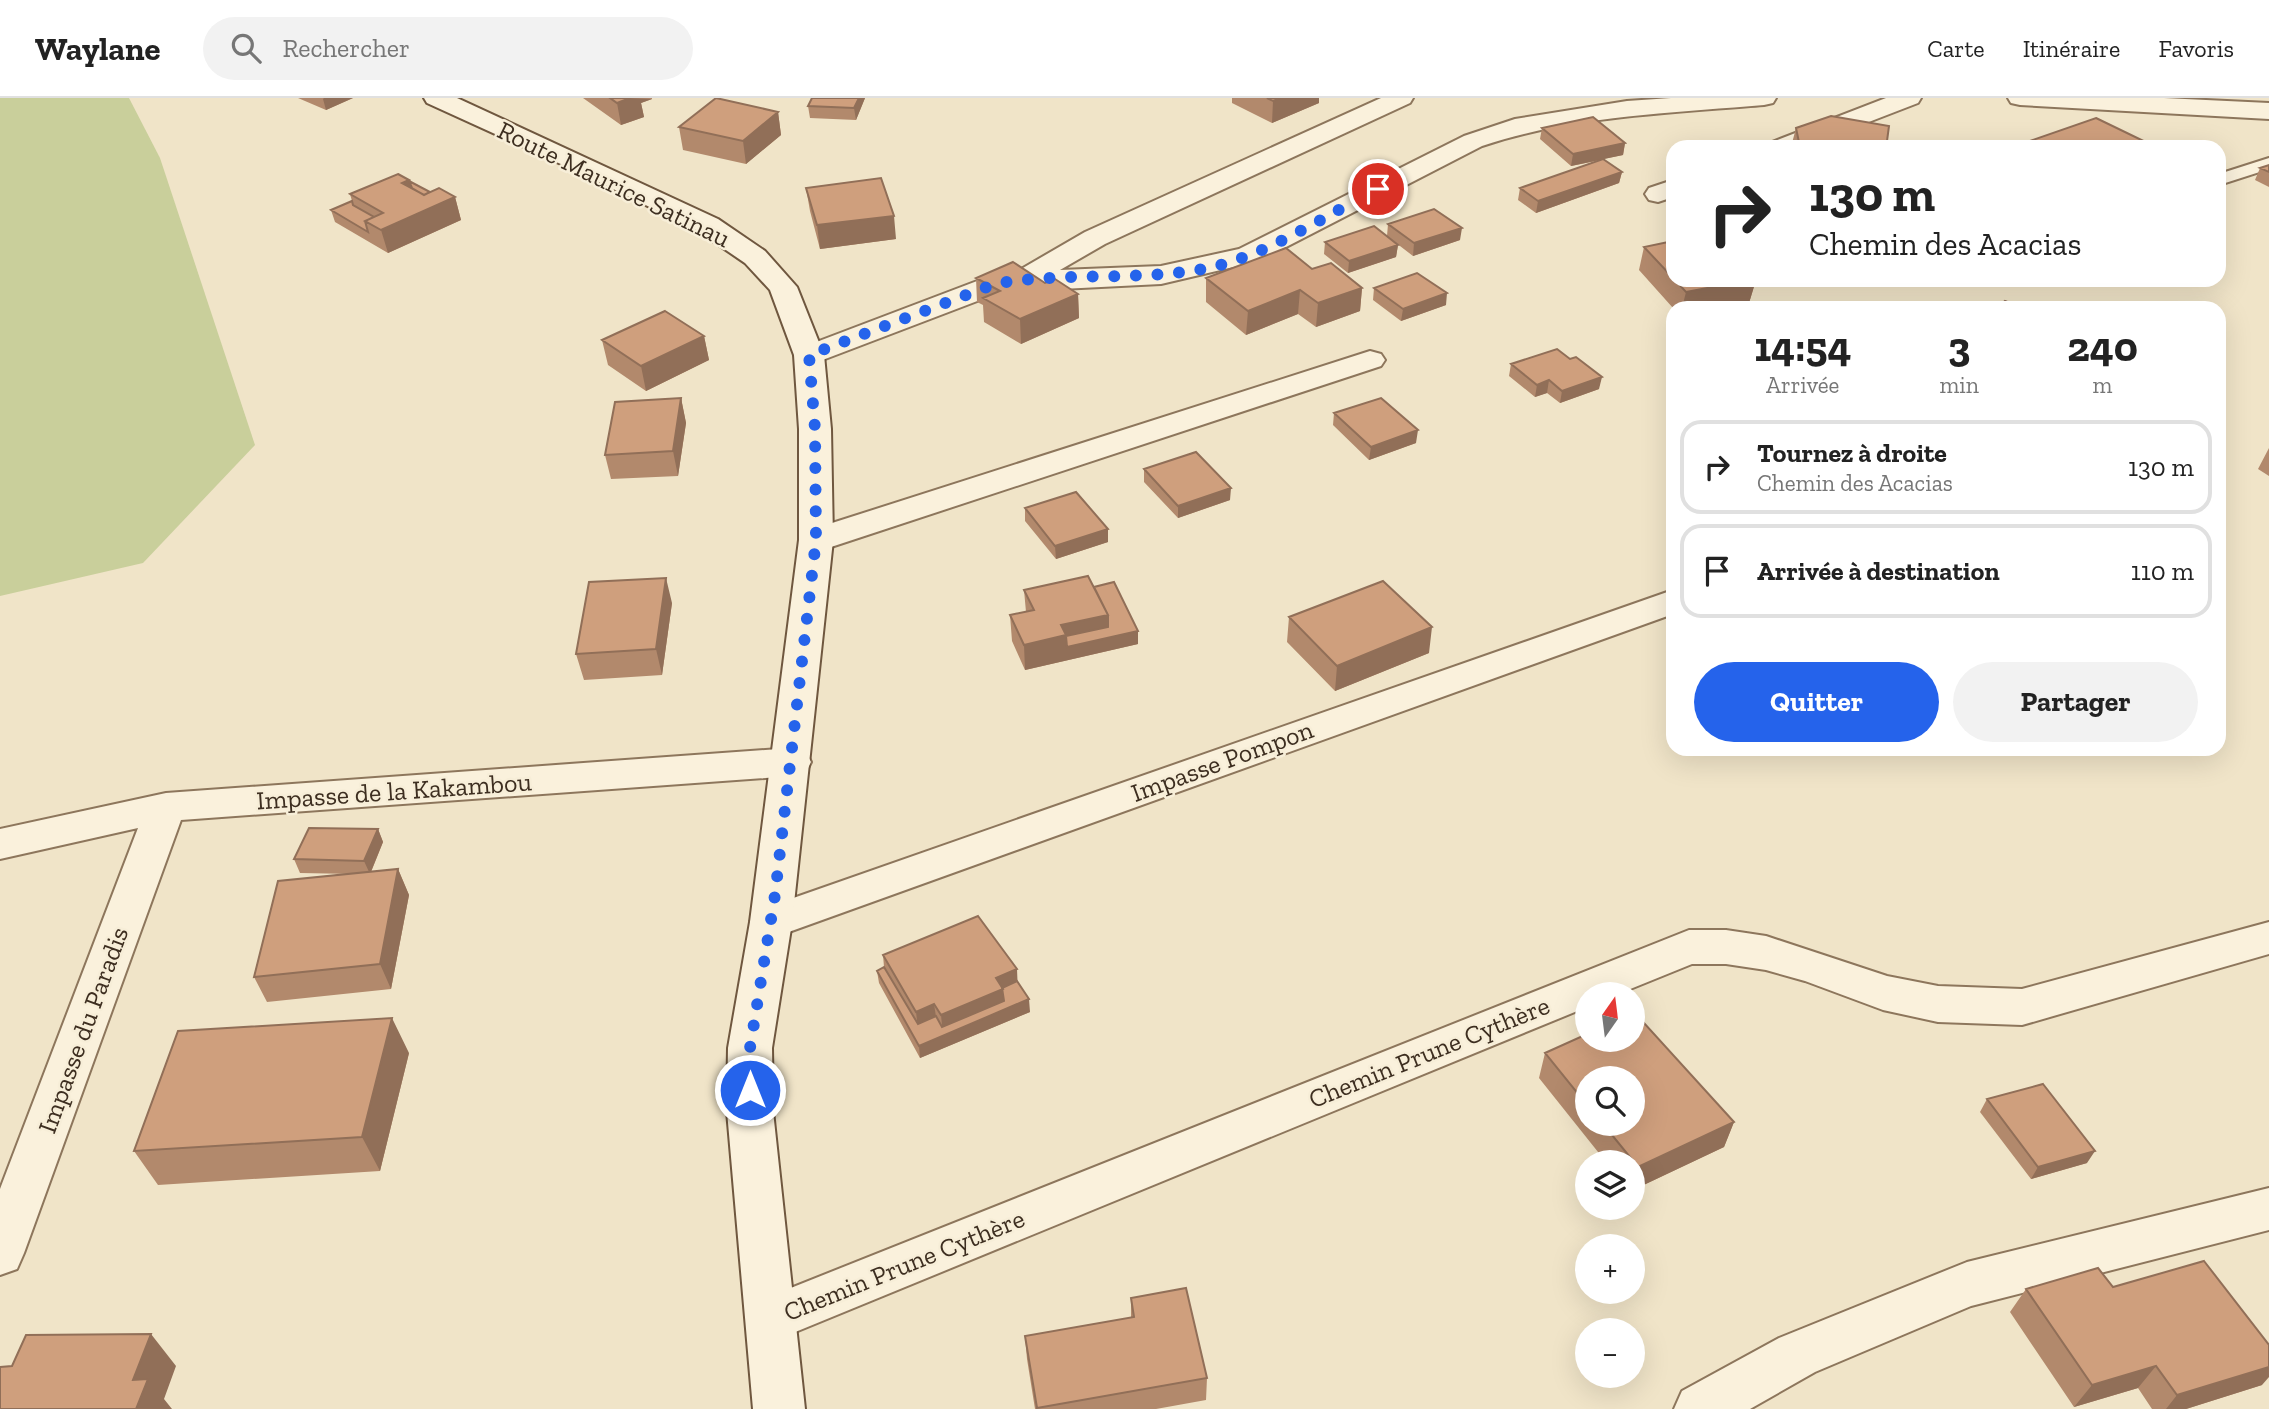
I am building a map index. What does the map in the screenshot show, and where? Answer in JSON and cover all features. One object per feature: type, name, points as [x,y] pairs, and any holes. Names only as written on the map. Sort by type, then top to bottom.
[{"type":"street","name":"Route Maurice Satinau","points":[[436,98],[685,214],[746,250],[783,287],[809,355],[815,429],[816,540],[792,762],[771,922],[750,1048],[750,1111],[779,1409]]},
{"type":"street","points":[[1025,278],[1095,238],[1401,98]]},
{"type":"street","points":[[809,355],[995,284],[1025,278],[1159,275],[1210,268],[1249,255],[1473,141],[1515,127],[1615,111],[1764,98]]},
{"type":"street","points":[[1799,140],[1909,98]]},
{"type":"street","points":[[2020,98],[2269,111]]},
{"type":"street","points":[[816,540],[1370,360]]},
{"type":"street","name":"Impasse Pompon","points":[[771,922],[1666,603]]},
{"type":"street","name":"Impasse de la Kakambou","points":[[0,844],[166,807],[792,762]]},
{"type":"street","name":"Impasse du Paradis","points":[[0,1253],[166,807]]},
{"type":"street","name":"Chemin Prune Cythère","points":[[771,1319],[1689,947],[1726,947],[1766,953],[1815,967],[1883,993],[1938,1004],[2022,1007],[2269,938]]},
{"type":"street","points":[[1700,1409],[1797,1355],[1967,1285],[2269,1209]]},
{"type":"lane","points":[[2226,178],[2269,163]]},
{"type":"green space","points":[[0,98],[129,98],[160,158],[255,445],[143,563],[0,596]]},
{"type":"building","points":[[610,98],[630,98],[617,103]]},
{"type":"building","points":[[716,98],[778,112],[743,141],[679,127]]},
{"type":"building","points":[[812,98],[859,98],[854,108],[808,106]]},
{"type":"building","points":[[1831,116],[1889,126],[1887,140],[1799,140],[1796,128]]},
{"type":"building","points":[[1593,117],[1625,143],[1573,154],[1542,128]]},
{"type":"building","points":[[2096,118],[2142,140],[2033,140]]},
{"type":"building","points":[[1603,159],[1622,172],[1538,201],[1520,188]]},
{"type":"building","points":[[2269,165],[2269,172],[2260,168]]},
{"type":"building","points":[[398,174],[409,180],[402,183],[424,195],[439,188],[455,197],[381,230],[365,221],[383,213],[350,194]]},
{"type":"building","points":[[881,178],[894,216],[817,225],[806,188]]},
{"type":"building","points":[[409,181],[430,192],[424,195],[412,188]]},
{"type":"building","points":[[352,201],[353,205],[374,217],[365,221],[368,232],[331,210]]},
{"type":"building","points":[[1434,209],[1462,228],[1414,243],[1388,224]]},
{"type":"building","points":[[1374,226],[1398,245],[1349,261],[1325,242]]},
{"type":"building","points":[[1666,242],[1666,271],[1644,247]]},
{"type":"building","points":[[1286,248],[1312,269],[1331,263],[1362,288],[1318,303],[1300,290],[1248,311],[1206,278]]},
{"type":"building","points":[[1013,262],[1045,283],[1055,279],[1078,294],[1020,319],[983,298],[1000,291],[976,278]]},
{"type":"building","points":[[1417,273],[1447,293],[1403,309],[1374,288]]},
{"type":"building","points":[[1681,287],[1713,287],[1686,292]]},
{"type":"building","points":[[665,311],[704,336],[641,366],[602,340]]},
{"type":"building","points":[[1557,349],[1570,359],[1576,357],[1602,377],[1562,391],[1549,380],[1537,385],[1511,364]]},
{"type":"building","points":[[681,398],[673,451],[605,455],[615,402]]},
{"type":"building","points":[[1381,398],[1418,430],[1371,447],[1334,413]]},
{"type":"building","points":[[1196,452],[1231,488],[1178,506],[1144,469]]},
{"type":"building","points":[[1076,492],[1108,529],[1055,546],[1025,508]]},
{"type":"building","points":[[1088,576],[1108,615],[1061,625],[1066,635],[1024,645],[1010,615],[1034,610],[1024,590]]},
{"type":"building","points":[[666,578],[656,649],[576,654],[589,582]]},
{"type":"building","points":[[1383,581],[1432,627],[1337,666],[1289,617]]},
{"type":"building","points":[[1114,582],[1138,631],[1067,647],[1066,636],[1108,627],[1108,615],[1094,587]]},
{"type":"building","points":[[309,828],[378,829],[364,861],[294,859]]},
{"type":"building","points":[[398,869],[380,964],[254,977],[278,881]]},
{"type":"building","points":[[978,916],[1017,969],[996,978],[1003,989],[941,1015],[934,1004],[916,1012],[883,955]]},
{"type":"building","points":[[884,967],[918,1024],[936,1016],[942,1027],[1004,1001],[1002,988],[1017,981],[1029,999],[919,1046],[877,971]]},
{"type":"building","points":[[392,1018],[362,1137],[134,1151],[178,1031]]},
{"type":"building","points":[[1645,1024],[1734,1122],[1645,1164],[1645,1150],[1624,1150],[1613,1136],[1645,1136],[1645,1066],[1575,1066],[1575,1090],[1545,1053],[1575,1039],[1575,1052],[1645,1052]]},
{"type":"building","points":[[2043,1084],[2095,1151],[2038,1167],[1987,1099]]},
{"type":"building","points":[[2204,1261],[2269,1345],[2269,1367],[2177,1395],[2156,1366],[2092,1385],[2026,1289],[2098,1268],[2113,1287]]},
{"type":"building","points":[[1186,1288],[1207,1378],[1037,1408],[1025,1336],[1134,1317],[1131,1298]]},
{"type":"building","points":[[151,1334],[133,1380],[148,1379],[136,1409],[0,1409],[0,1367],[12,1366],[26,1335]]},
{"type":"route","points":[[750,1090],[750,1048],[775,895],[816,540],[815,429],[809,355],[995,284],[1025,278],[1159,275],[1210,268],[1249,255],[1378,189]]}]
